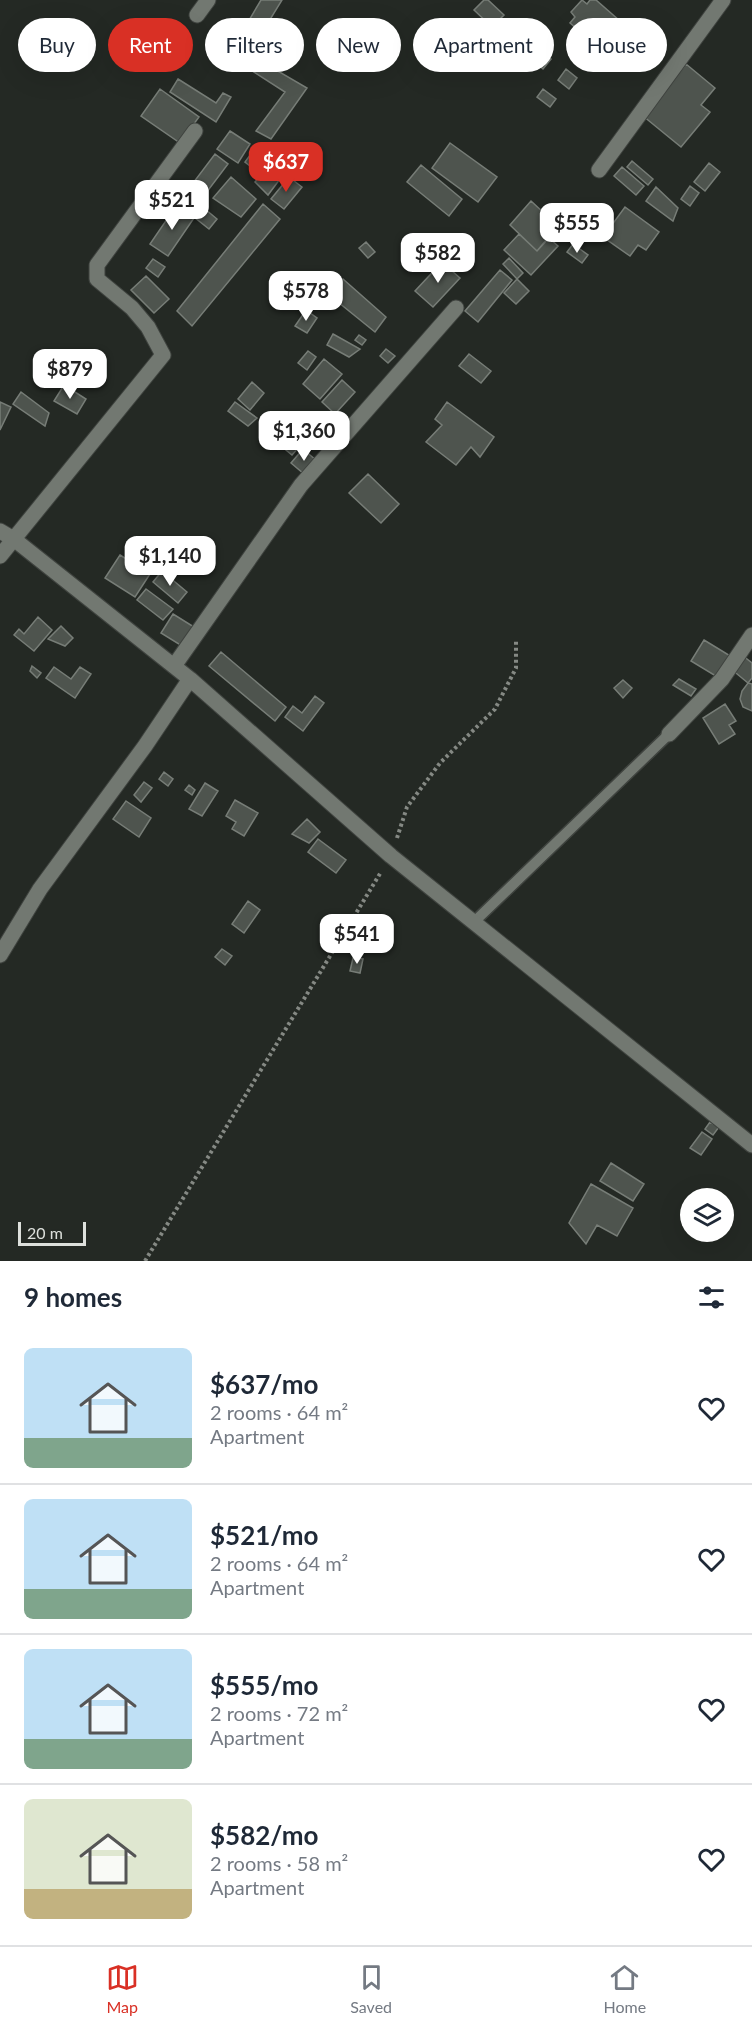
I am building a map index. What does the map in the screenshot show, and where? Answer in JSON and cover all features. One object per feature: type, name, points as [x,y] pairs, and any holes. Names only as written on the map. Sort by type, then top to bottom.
[{"type":"street","points":[[197,15],[208,0]]},
{"type":"street","points":[[599,170],[723,0]]},
{"type":"street","points":[[0,556],[163,356],[148,327],[132,308],[98,279],[98,265],[195,131]]},
{"type":"street","points":[[174,666],[301,485],[456,308]]},
{"type":"street","points":[[0,531],[15,540],[190,679],[391,856],[752,1145]]},
{"type":"street","points":[[669,734],[722,679],[752,635]]},
{"type":"street","points":[[0,955],[40,889],[145,746],[190,679]]},
{"type":"lane","points":[[474,922],[669,734]]},
{"type":"path","points":[[145,1261],[391,856],[407,807],[440,763],[495,709],[516,668],[516,641]]},
{"type":"building","points":[[261,0],[282,0],[271,18],[250,18]]},
{"type":"building","points":[[484,0],[488,0],[504,15],[501,18],[482,18],[474,10]]},
{"type":"building","points":[[582,0],[587,4],[590,0],[596,0],[617,18],[574,18],[571,12]]},
{"type":"building","points":[[686,64],[715,88],[701,105],[710,112],[681,147],[643,116]]},
{"type":"building","points":[[566,69],[566,72],[577,78],[569,89],[558,80]]},
{"type":"building","points":[[254,72],[280,72],[307,88],[271,139],[256,131],[285,92]]},
{"type":"building","points":[[178,79],[216,103],[223,93],[231,97],[216,122],[170,92]]},
{"type":"building","points":[[160,89],[199,117],[180,143],[141,116]]},
{"type":"building","points":[[543,89],[556,99],[550,107],[537,97]]},
{"type":"building","points":[[230,131],[250,144],[238,163],[217,149]]},
{"type":"building","points":[[450,143],[497,177],[478,202],[432,168]]},
{"type":"building","points":[[253,151],[263,158],[255,170],[245,162]]},
{"type":"building","points":[[215,154],[228,164],[200,201],[187,191]]},
{"type":"building","points":[[632,161],[653,179],[648,185],[627,167]]},
{"type":"building","points":[[271,163],[286,171],[268,195],[255,182]]},
{"type":"building","points":[[709,163],[720,172],[705,191],[694,182]]},
{"type":"building","points":[[421,165],[462,199],[449,216],[407,182]]},
{"type":"building","points":[[622,167],[644,186],[636,195],[614,176]]},
{"type":"building","points":[[231,177],[256,199],[241,217],[213,198]]},
{"type":"building","points":[[289,177],[302,187],[284,209],[271,199]]},
{"type":"building","points":[[690,186],[699,193],[690,206],[681,199]]},
{"type":"building","points":[[656,187],[678,208],[673,221],[646,201]]},
{"type":"building","points":[[187,194],[217,219],[209,229],[179,205]]},
{"type":"building","points":[[531,201],[558,226],[537,251],[510,225]]},
{"type":"building","points":[[263,204],[280,219],[192,326],[177,311]]},
{"type":"building","points":[[176,206],[194,218],[168,256],[150,244]]},
{"type":"building","points":[[625,207],[659,232],[646,250],[638,245],[630,256],[603,237]]},
{"type":"building","points":[[519,234],[537,251],[549,238],[558,246],[531,275],[504,250]]},
{"type":"building","points":[[366,242],[375,252],[368,258],[359,248]]},
{"type":"building","points":[[573,244],[588,255],[582,263],[567,252]]},
{"type":"building","points":[[509,258],[523,273],[517,279],[503,264]]},
{"type":"building","points":[[153,259],[165,267],[158,277],[146,268]]},
{"type":"building","points":[[442,262],[460,278],[433,307],[415,291]]},
{"type":"building","points":[[500,270],[512,280],[478,322],[465,311]]},
{"type":"building","points":[[146,276],[169,299],[154,313],[131,290]]},
{"type":"building","points":[[343,279],[386,317],[375,332],[328,294]]},
{"type":"building","points":[[517,279],[529,291],[516,304],[504,293]]},
{"type":"building","points":[[306,310],[317,318],[307,333],[295,326]]},
{"type":"building","points":[[333,334],[360,349],[349,357],[327,345]]},
{"type":"building","points":[[359,335],[366,340],[362,345],[355,340]]},
{"type":"building","points":[[386,349],[395,356],[388,363],[380,356]]},
{"type":"building","points":[[308,351],[316,357],[307,370],[298,363]]},
{"type":"building","points":[[469,354],[491,371],[481,383],[459,366]]},
{"type":"building","points":[[324,359],[342,374],[320,399],[303,384]]},
{"type":"building","points":[[342,380],[355,392],[335,414],[322,402]]},
{"type":"building","points":[[252,382],[264,393],[250,410],[238,399]]},
{"type":"building","points":[[64,385],[86,399],[77,414],[54,401]]},
{"type":"building","points":[[21,392],[49,413],[45,426],[13,404]]},
{"type":"building","points":[[0,402],[11,407],[0,430]]},
{"type":"building","points":[[235,402],[257,418],[248,426],[228,411]]},
{"type":"building","points":[[447,402],[494,437],[480,457],[471,447],[456,465],[426,442],[442,425],[435,419]]},
{"type":"building","points":[[278,428],[300,446],[292,455],[270,437]]},
{"type":"building","points":[[303,449],[317,461],[304,474],[291,463]]},
{"type":"building","points":[[368,474],[399,504],[381,523],[349,493]]},
{"type":"building","points":[[120,555],[150,574],[135,597],[105,578]]},
{"type":"building","points":[[162,571],[187,592],[178,603],[153,582]]},
{"type":"building","points":[[146,589],[173,609],[163,620],[137,600]]},
{"type":"building","points":[[173,614],[194,627],[182,646],[161,633]]},
{"type":"building","points":[[38,617],[52,630],[34,651],[14,635],[19,629],[24,634]]},
{"type":"building","points":[[61,626],[73,638],[65,646],[48,639]]},
{"type":"building","points":[[704,640],[732,657],[719,678],[691,661]]},
{"type":"building","points":[[221,652],[286,707],[275,721],[209,666]]},
{"type":"building","points":[[742,655],[752,663],[752,678],[748,683],[731,669]]},
{"type":"building","points":[[32,666],[41,673],[37,678],[30,671]]},
{"type":"building","points":[[54,667],[71,679],[80,667],[91,674],[75,698],[46,678]]},
{"type":"building","points":[[679,679],[696,689],[691,696],[673,685]]},
{"type":"building","points":[[623,680],[632,688],[623,698],[614,688]]},
{"type":"building","points":[[748,683],[752,684],[752,711],[743,707],[740,699]]},
{"type":"building","points":[[315,696],[324,703],[303,731],[285,717],[293,706],[302,713]]},
{"type":"building","points":[[725,704],[736,721],[729,725],[735,734],[719,744],[703,718]]},
{"type":"building","points":[[164,772],[173,779],[168,786],[159,779]]},
{"type":"building","points":[[144,782],[152,788],[141,802],[134,795]]},
{"type":"building","points":[[205,783],[218,791],[202,816],[189,809]]},
{"type":"building","points":[[189,785],[195,790],[192,795],[185,790]]},
{"type":"building","points":[[235,800],[258,813],[244,836],[232,829],[236,822],[226,816]]},
{"type":"building","points":[[126,801],[151,818],[139,837],[113,819]]},
{"type":"building","points":[[307,819],[320,832],[309,843],[292,834]]},
{"type":"building","points":[[318,839],[346,860],[336,873],[308,852]]},
{"type":"building","points":[[248,901],[260,910],[244,933],[232,924]]},
{"type":"building","points":[[222,949],[232,956],[225,965],[215,957]]},
{"type":"building","points":[[353,958],[363,959],[360,973],[350,971]]},
{"type":"building","points":[[710,1122],[719,1127],[713,1135],[705,1129]]},
{"type":"building","points":[[702,1132],[712,1139],[701,1155],[690,1148]]},
{"type":"building","points":[[611,1163],[644,1184],[633,1201],[600,1181]]},
{"type":"building","points":[[591,1184],[633,1208],[617,1236],[597,1225],[586,1244],[569,1223]]}]
